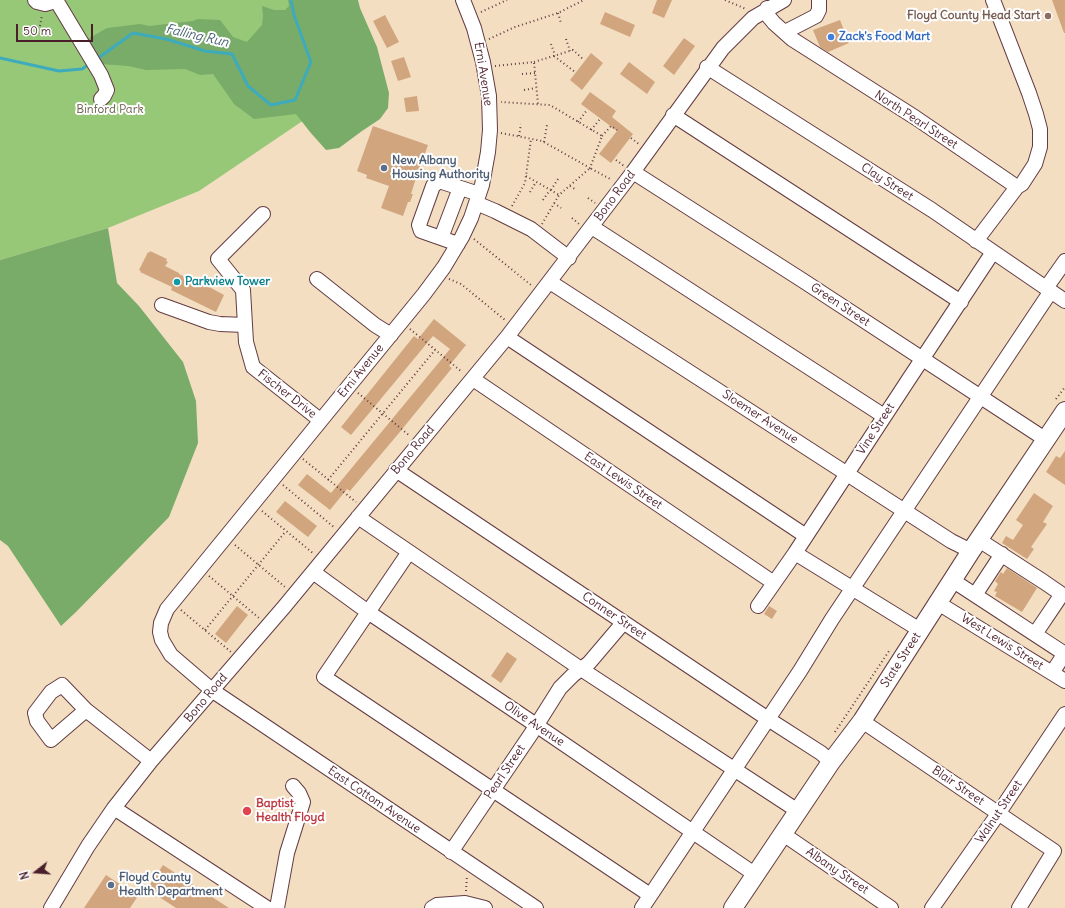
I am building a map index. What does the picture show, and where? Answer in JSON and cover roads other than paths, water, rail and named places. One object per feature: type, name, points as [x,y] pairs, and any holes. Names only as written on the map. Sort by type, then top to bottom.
[{"type":"main road","name":"State Street","points":[[734,908],[831,762],[862,721],[952,580],[1045,439],[1060,405]]},
{"type":"street","points":[[35,0],[45,4],[55,0],[93,62],[107,90],[101,99]]},
{"type":"street","name":"Erni Avenue","points":[[213,691],[171,655],[166,648],[160,632],[167,609],[424,294],[444,267],[471,218],[485,169],[488,152],[490,130],[489,96],[481,50],[463,0]]},
{"type":"street","name":"Bono Road","points":[[51,908],[91,842],[114,808],[151,761],[213,691],[313,572],[358,511],[396,470],[469,376],[507,337],[569,258],[587,227],[629,170],[673,115],[707,67],[746,23],[767,8],[784,0]]},
{"type":"street","points":[[785,32],[816,16],[819,10],[819,0]]},
{"type":"street","points":[[976,241],[1017,187],[1022,184],[1035,164],[1040,147],[1040,128],[1036,114],[992,0]]},
{"type":"street","name":"North Pearl Street","points":[[767,8],[769,17],[792,39],[916,118],[1017,187]]},
{"type":"street","name":"Clay Street","points":[[707,67],[932,210],[1065,301]]},
{"type":"street","points":[[673,115],[961,302]]},
{"type":"street","name":"Green Street","points":[[629,170],[795,275],[980,398],[1045,439]]},
{"type":"street","points":[[458,244],[421,231],[420,225],[433,186],[439,181],[460,188],[495,210],[531,229],[569,258]]},
{"type":"street","points":[[441,238],[460,188]]},
{"type":"street","name":"Fischer Drive","points":[[263,214],[218,259],[243,290],[246,342],[253,367],[320,420]]},
{"type":"street","points":[[587,227],[884,416]]},
{"type":"street","name":"Vine Street","points":[[758,606],[795,553],[993,252]]},
{"type":"street","points":[[642,908],[800,671],[832,619],[980,398],[1065,261]]},
{"type":"street","points":[[317,279],[375,325],[391,335]]},
{"type":"street","name":"Sloemer Avenue","points":[[550,282],[951,541],[1002,554],[1060,593],[1034,634]]},
{"type":"street","points":[[162,305],[209,322],[245,325]]},
{"type":"street","points":[[507,337],[806,536]]},
{"type":"street","name":"East Lewis Street","points":[[469,376],[774,583]]},
{"type":"street","name":"Conner Street","points":[[396,470],[623,623],[821,753],[831,762]]},
{"type":"street","points":[[358,511],[409,552],[581,669],[798,812]]},
{"type":"street","points":[[409,552],[324,677],[650,895]]},
{"type":"street","points":[[795,553],[920,630]]},
{"type":"street","points":[[975,595],[1002,554]]},
{"type":"street","name":"Olive Avenue","points":[[313,572],[368,612],[693,833],[756,874]]},
{"type":"street","points":[[952,580],[1063,654],[1052,673]]},
{"type":"street","name":"West Lewis Street","points":[[938,603],[1065,682]]},
{"type":"street","name":"Pearl Street","points":[[451,852],[560,688],[573,675],[589,663],[623,623]]},
{"type":"street","name":"East Cottom Avenue","points":[[213,691],[536,908]]},
{"type":"street","points":[[86,710],[151,761]]},
{"type":"street","name":"Walnut Street","points":[[932,908],[998,814],[1065,714]]},
{"type":"street","name":"Blair Street","points":[[862,721],[1054,851],[1019,908]]},
{"type":"street","points":[[277,908],[287,853],[303,802],[299,792],[293,786]]},
{"type":"street","points":[[114,808],[267,908]]},
{"type":"street","name":"Albany Street","points":[[783,834],[891,908]]},
{"type":"street","points":[[432,908],[437,905],[465,903],[485,908]]},
{"type":"waterway","name":"Falling Run","points":[[97,59],[133,33],[166,39],[205,51],[232,54],[248,86],[271,105],[295,100],[311,62],[294,15],[291,0]]},
{"type":"waterway","name":"Falling Run","points":[[0,58],[59,71],[82,69],[91,63]]},
{"type":"place","name":"Floyd County Head Start","points":[[1048,16]]},
{"type":"place","name":"Zack's Food Mart","points":[[831,37]]},
{"type":"place","name":"New Albany Housing Authority","points":[[384,168]]},
{"type":"place","name":"Parkview Tower","points":[[177,282]]},
{"type":"place","name":"Baptist Health Floyd","points":[[247,811]]},
{"type":"place","name":"Floyd County Health Department","points":[[111,885]]},
{"type":"park label","name":"Binford Park","points":[[110,110]]}]
